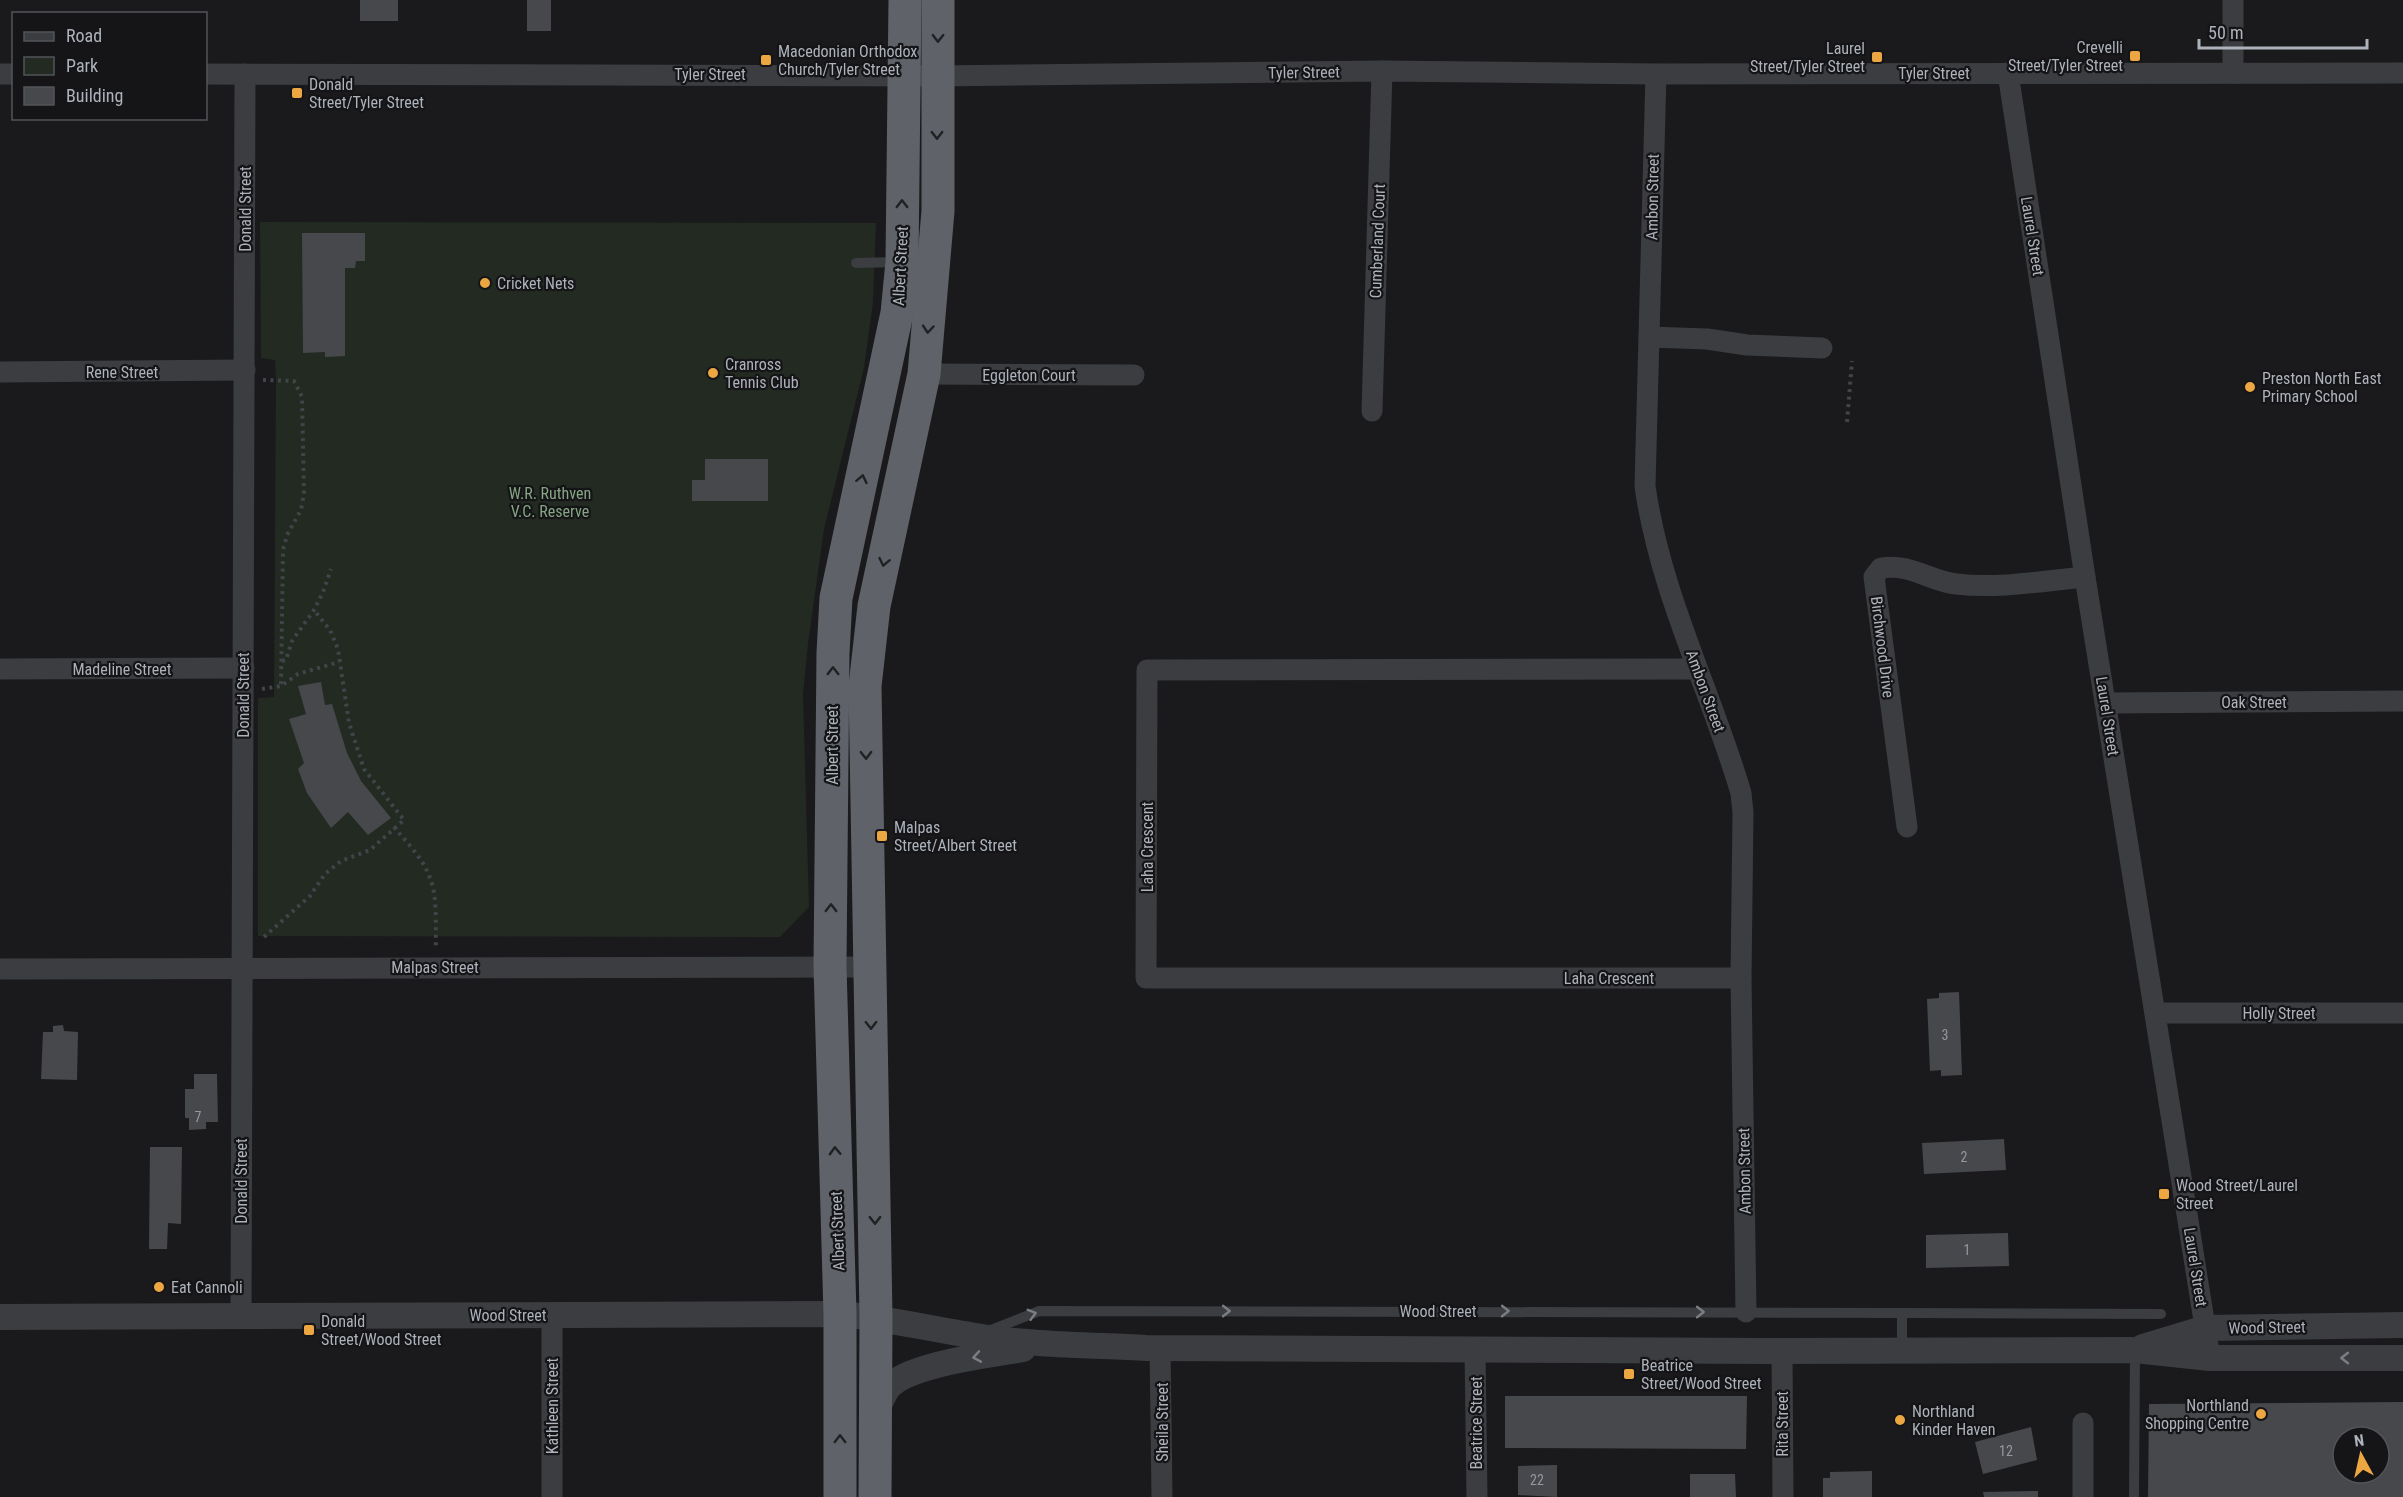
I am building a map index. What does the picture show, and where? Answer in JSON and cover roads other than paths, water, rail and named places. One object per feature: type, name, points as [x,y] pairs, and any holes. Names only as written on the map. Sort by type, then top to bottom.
[{"type":"highway","name":"Albert Street","points":[[840,1497],[840,1314],[830,966],[833,653],[836,598],[897,313],[902,262],[905,0]]},
{"type":"highway","name":"Albert Street","points":[[874,1497],[876,1317],[865,686],[874,606],[924,374],[938,211],[938,0]]},
{"type":"highway","points":[[836,598],[874,606]]},
{"type":"street","points":[[2234,0],[2234,73]]},
{"type":"street","name":"Tyler Street","points":[[207,74],[937,76],[1382,71],[1656,74],[2403,73]]},
{"type":"street","name":"Cumberland Court","points":[[1372,411],[1382,71]]},
{"type":"street","name":"Laurel Street","points":[[2008,73],[2085,576],[2210,1358]]},
{"type":"street","name":"Donald Street","points":[[241,1316],[245,74]]},
{"type":"street","name":"Ambon Street","points":[[1656,74],[1645,486],[1652,530],[1696,669],[1741,793],[1743,813],[1741,978],[1746,1312]]},
{"type":"street","points":[[1649,337],[1822,348]]},
{"type":"street","name":"Rene Street","points":[[0,372],[245,376]]},
{"type":"street","name":"Eggleton Court","points":[[924,374],[1134,375]]},
{"type":"street","name":"Birchwood Drive","points":[[1907,827],[1874,577],[1881,567],[1897,565],[1953,584],[1978,586],[2016,585],[2085,576]]},
{"type":"street","name":"Madeline Street","points":[[0,669],[244,668]]},
{"type":"street","name":"Laha Crescent","points":[[1696,669],[1147,670],[1146,978],[1741,978]]},
{"type":"street","name":"Oak Street","points":[[2105,703],[2403,701]]},
{"type":"street","name":"Malpas Street","points":[[0,969],[870,967]]},
{"type":"street","name":"Holly Street","points":[[2156,1013],[2403,1013]]},
{"type":"street","name":"Wood Street","points":[[0,1317],[840,1314],[876,1317],[978,1336],[1055,1344],[1161,1347],[1782,1351],[2134,1350],[2210,1358],[2403,1358]]},
{"type":"street","name":"Kathleen Street","points":[[552,1315],[552,1497]]},
{"type":"street","name":"Wood Street","points":[[2134,1350],[2206,1328],[2403,1325]]},
{"type":"street","points":[[874,1414],[889,1388],[904,1375],[957,1361],[1055,1344]]},
{"type":"street","name":"Sheila Street","points":[[1161,1347],[1162,1497]]},
{"type":"street","name":"Beatrice Street","points":[[1475,1349],[1477,1497]]},
{"type":"street","name":"Rita Street","points":[[1782,1351],[1783,1497]]},
{"type":"street","points":[[2083,1423],[2083,1497]]},
{"type":"lane","points":[[856,263],[902,262]]},
{"type":"lane","name":"Wood Street","points":[[978,1336],[1039,1311],[2161,1314]]},
{"type":"lane","points":[[1902,1313],[1902,1350]]},
{"type":"lane","points":[[2134,1350],[2134,1497]]},
{"type":"place","name":"Crevelli Street/Tyler Street","points":[[2135,56]]},
{"type":"place","name":"Laurel Street/Tyler Street","points":[[1877,57]]},
{"type":"place","name":"Macedonian Orthodox Church/Tyler Street","points":[[766,60]]},
{"type":"place","name":"Donald Street/Tyler Street","points":[[297,93]]},
{"type":"place","name":"Cricket Nets","points":[[485,283]]},
{"type":"place","name":"Cranross Tennis Club","points":[[713,373]]},
{"type":"place","name":"Preston North East Primary School","points":[[2250,387]]},
{"type":"place","name":"Malpas Street/Albert Street","points":[[882,836]]},
{"type":"place","name":"Wood Street/Laurel Street","points":[[2164,1194]]},
{"type":"place","name":"Eat Cannoli","points":[[159,1287]]},
{"type":"place","name":"Donald Street/Wood Street","points":[[309,1330]]},
{"type":"place","name":"Beatrice Street/Wood Street","points":[[1629,1374]]},
{"type":"place","name":"Northland Shopping Centre","points":[[2261,1414]]},
{"type":"place","name":"Northland Kinder Haven","points":[[1900,1420]]},
{"type":"park label","name":"W.R. Ruthven V.C. Reserve","points":[[550,502]]}]
